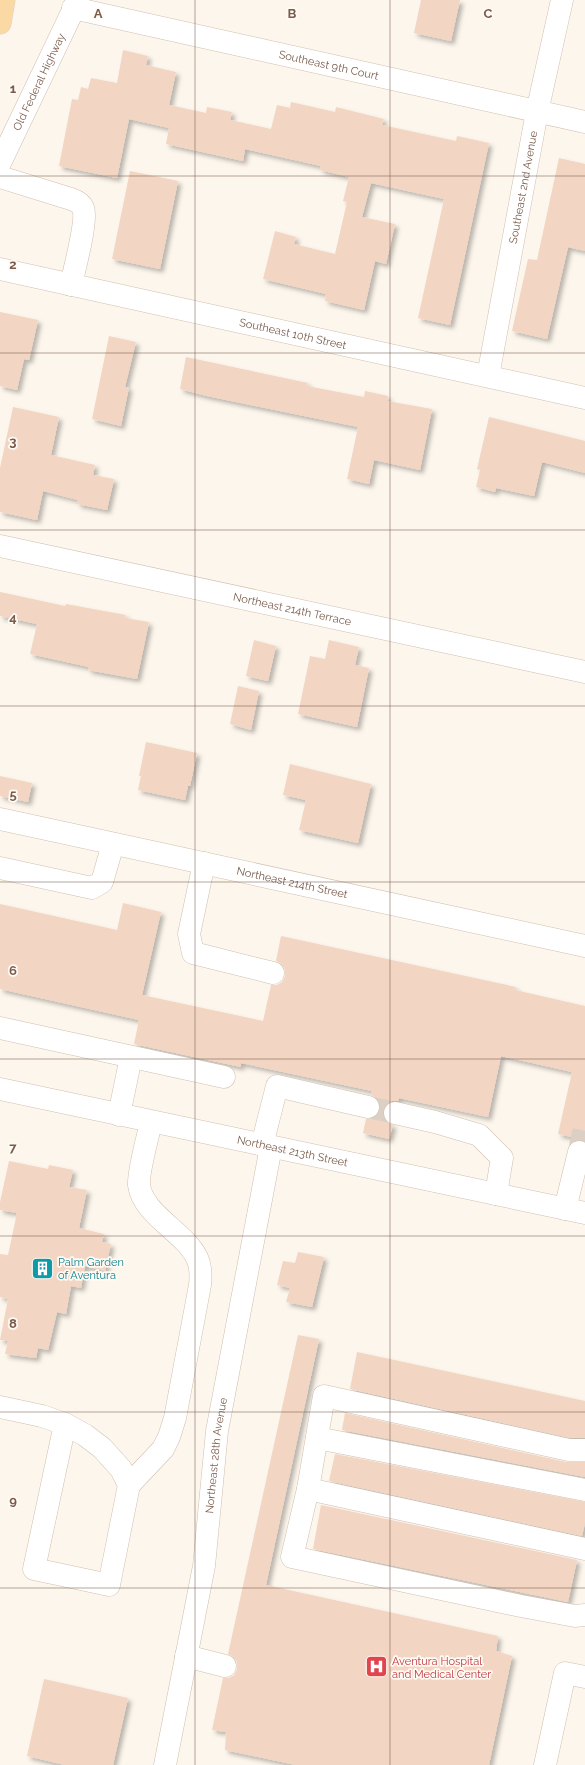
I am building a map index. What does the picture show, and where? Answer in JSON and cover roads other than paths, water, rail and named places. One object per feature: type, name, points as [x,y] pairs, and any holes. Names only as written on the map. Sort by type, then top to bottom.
[{"type":"main road","points":[[0,23],[4,0]]},
{"type":"street","name":"Southeast 2nd Avenue","points":[[488,376],[537,112],[562,0]]},
{"type":"street","name":"Southeast 9th Court","points":[[76,4],[585,122]]},
{"type":"street","name":"Old Federal Highway","points":[[0,163],[76,4]]},
{"type":"street","points":[[0,177],[71,199],[80,204],[84,210],[84,223],[71,285]]},
{"type":"street","name":"Southeast 10th Street","points":[[0,269],[585,398]]},
{"type":"street","name":"Northeast 214th Terrace","points":[[0,546],[585,672]]},
{"type":"street","name":"Northeast 214th Street","points":[[0,819],[585,946]]},
{"type":"street","points":[[0,868],[92,888],[102,882],[113,844]]},
{"type":"street","points":[[204,863],[189,934],[193,953],[273,973]]},
{"type":"street","points":[[0,1028],[224,1077]]},
{"type":"street","points":[[119,1115],[131,1057]]},
{"type":"street","name":"Northeast 28th Avenue","points":[[165,1765],[204,1566],[217,1431],[277,1086],[368,1107]]},
{"type":"street","name":"Northeast 213th Street","points":[[0,1089],[575,1211]]},
{"type":"street","points":[[395,1113],[435,1122],[479,1135],[502,1158],[496,1194]]},
{"type":"street","points":[[65,1424],[34,1569],[109,1585],[129,1485],[163,1449],[170,1437],[200,1285],[200,1269],[197,1257],[188,1245],[150,1206],[143,1196],[139,1184],[140,1172],[151,1122]]},
{"type":"street","points":[[575,1211],[579,1152]]},
{"type":"street","points":[[585,1450],[570,1450],[324,1396],[308,1489],[292,1557],[521,1606],[575,1616],[585,1615]]},
{"type":"street","points":[[0,1407],[42,1416],[65,1424],[85,1434],[102,1448],[121,1469],[129,1485]]},
{"type":"street","points":[[317,1438],[585,1490]]},
{"type":"street","points":[[308,1489],[585,1549]]},
{"type":"street","points":[[186,1656],[225,1666]]},
{"type":"street","points":[[545,1765],[566,1673],[585,1677]]},
{"type":"tunnel","points":[[368,1107],[395,1113]]},
{"type":"tunnel","points":[[579,1152],[585,1123]]},
{"type":"place","name":"Palm Garden of Aventura","points":[[42,1268]]},
{"type":"place","name":"Aventura Hospital and Medical Center","points":[[377,1667]]}]
